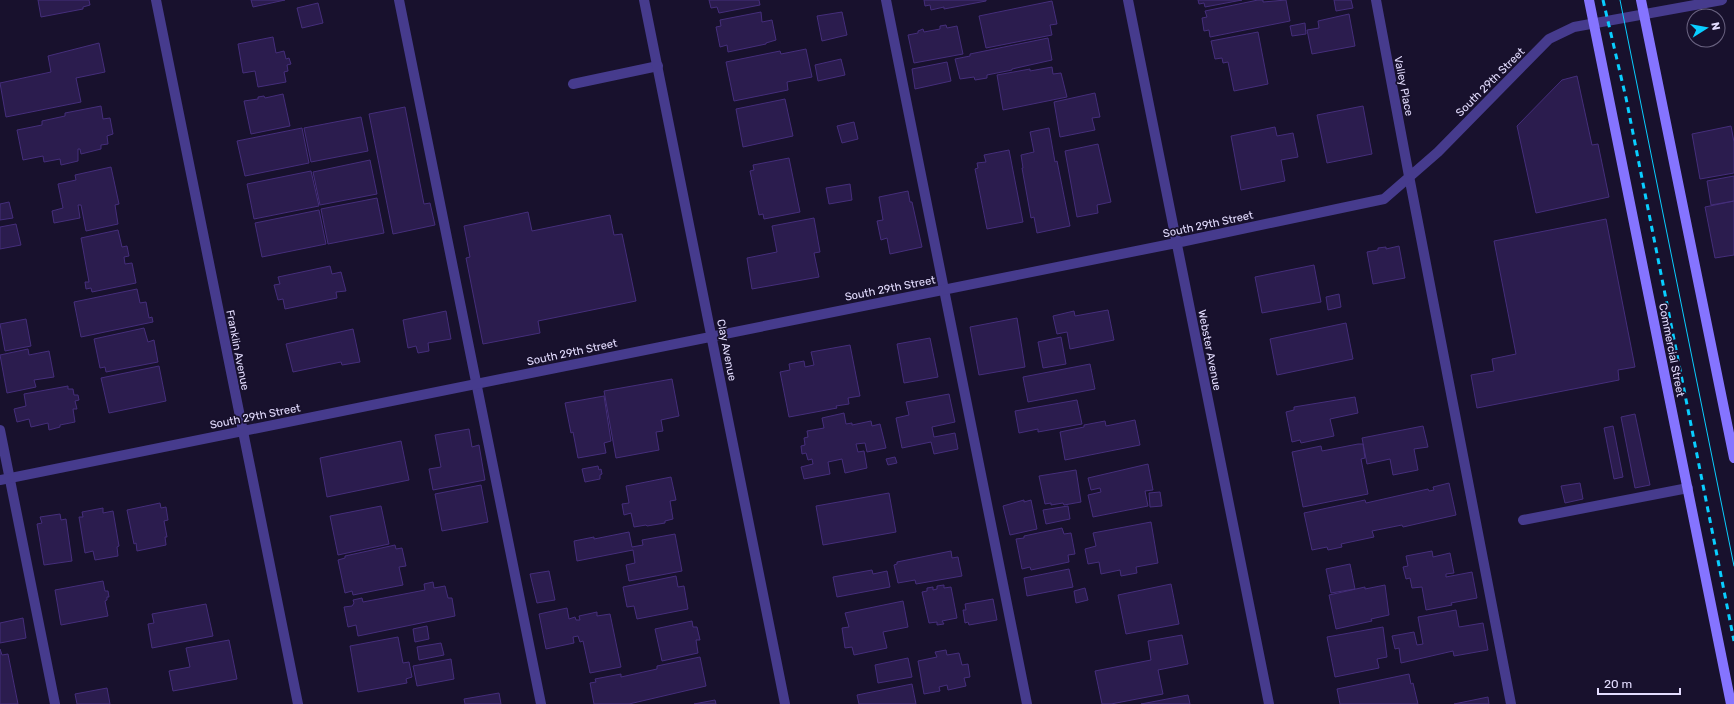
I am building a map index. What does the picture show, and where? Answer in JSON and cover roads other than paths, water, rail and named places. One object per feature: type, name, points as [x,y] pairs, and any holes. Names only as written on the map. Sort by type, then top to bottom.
[{"type":"main road","name":"Commercial Street","points":[[1589,0],[1731,704]]},
{"type":"main road","points":[[1641,0],[1734,458]]},
{"type":"street","name":"Franklin Avenue","points":[[156,0],[298,704]]},
{"type":"street","points":[[399,0],[541,704]]},
{"type":"street","name":"Clay Avenue","points":[[644,0],[785,704]]},
{"type":"street","points":[[886,0],[1027,704]]},
{"type":"street","name":"Webster Avenue","points":[[1128,0],[1269,704]]},
{"type":"street","name":"Valley Place","points":[[1376,0],[1511,704]]},
{"type":"street","name":"South 29th Street","points":[[5,479],[1176,243],[1384,199],[1438,152],[1549,39],[1574,27],[1722,0]]},
{"type":"street","points":[[573,84],[658,66]]},
{"type":"street","points":[[0,430],[5,479],[55,704]]},
{"type":"street","points":[[1522,520],[1688,488]]},
{"type":"tram line","points":[[1620,0],[1734,566]]},
{"type":"railway","points":[[1603,0],[1626,98],[1734,641]]}]
